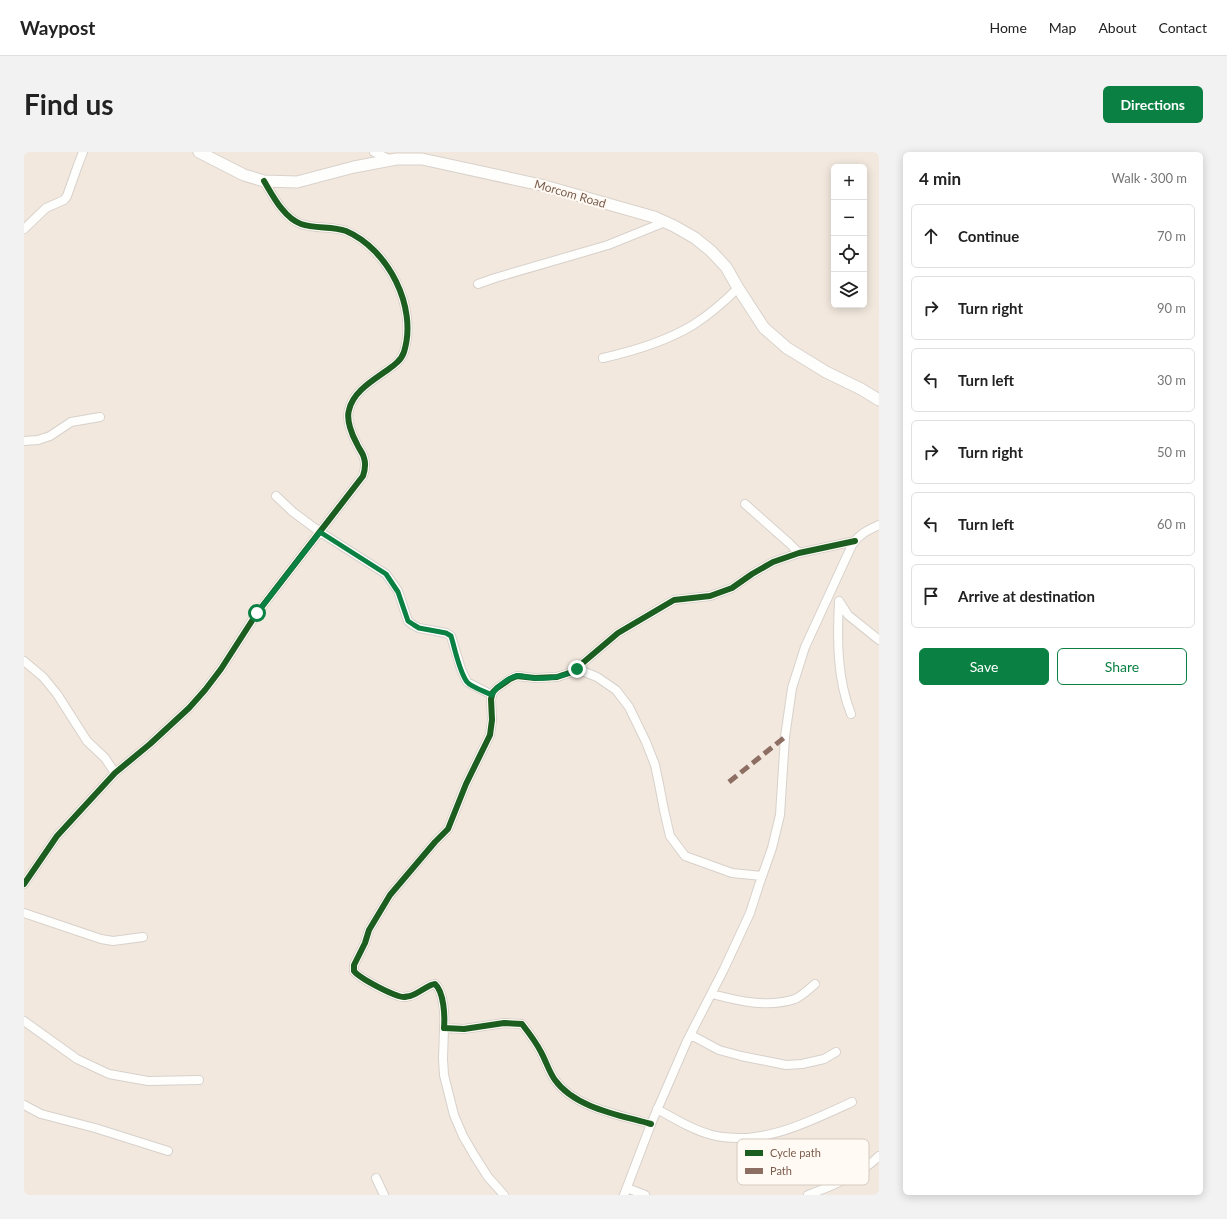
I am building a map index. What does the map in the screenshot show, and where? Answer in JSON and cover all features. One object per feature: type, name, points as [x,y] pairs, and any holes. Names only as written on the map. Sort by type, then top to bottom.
[{"type":"street","points":[[24,229],[46,208],[64,200],[68,196],[83,152]]},
{"type":"street","name":"Morcom Road","points":[[199,152],[244,175],[264,181],[296,182],[354,167],[391,160],[422,159],[541,185],[654,217],[695,238],[711,251],[726,267],[764,328],[787,348],[826,372],[861,389],[879,400]]},
{"type":"street","points":[[374,152],[391,160]]},
{"type":"street","points":[[24,884],[57,836],[115,773],[172,724],[205,690],[221,669],[257,613],[364,476],[364,458],[356,443],[350,424],[348,411],[353,398],[396,364],[404,354],[407,338],[407,319],[404,299],[387,265],[361,239],[344,230],[301,224],[286,214],[264,181]]},
{"type":"street","points":[[478,284],[608,244],[665,222]]},
{"type":"street","points":[[603,358],[629,352],[658,342],[693,325],[718,307],[738,288]]},
{"type":"street","points":[[24,442],[50,436],[71,422],[100,417]]},
{"type":"street","points":[[276,496],[293,512],[320,532],[386,574],[398,592],[408,621],[419,628],[446,633],[451,636],[461,670],[467,682],[492,695]]},
{"type":"street","points":[[745,504],[799,553]]},
{"type":"street","points":[[645,1195],[626,1191],[657,1109],[750,914],[772,848],[780,815],[785,737],[792,688],[805,647],[855,541],[866,530],[879,525]]},
{"type":"street","points":[[504,1195],[488,1177],[474,1155],[463,1136],[454,1115],[444,1075],[444,1028],[442,1002],[438,987],[435,984],[431,984],[412,996],[403,997],[378,987],[359,976],[354,968],[369,930],[390,895],[448,829],[466,784],[490,735],[492,725],[493,692],[517,676],[535,678],[557,677],[572,672],[618,633],[674,600],[710,596],[732,588],[773,562],[799,553],[855,541]]},
{"type":"street","points":[[831,590],[848,615],[879,640]]},
{"type":"street","points":[[839,602],[839,659],[847,704],[851,714]]},
{"type":"street","points":[[24,661],[43,677],[57,694],[87,740],[105,758],[115,773]]},
{"type":"street","points":[[577,669],[596,677],[616,690],[629,707],[655,765],[670,836],[685,856],[732,873],[762,876]]},
{"type":"street","points":[[24,914],[107,940],[113,941],[143,937]]},
{"type":"street","points":[[712,994],[731,999],[773,1003],[796,999],[815,984]]},
{"type":"street","points":[[24,1020],[77,1059],[109,1074],[148,1081],[199,1080]]},
{"type":"street","points":[[444,1028],[464,1028],[504,1023],[522,1024],[541,1051],[554,1079],[565,1092],[598,1109],[651,1124]]},
{"type":"street","points":[[691,1035],[719,1050],[786,1065],[802,1064],[824,1059],[836,1052]]},
{"type":"street","points":[[657,1109],[687,1125],[712,1135],[741,1138],[764,1135],[791,1128],[852,1102]]},
{"type":"street","points":[[24,1105],[41,1114],[95,1128],[168,1151]]},
{"type":"street","points":[[869,1163],[879,1156]]},
{"type":"street","points":[[376,1178],[384,1195]]},
{"type":"street","points":[[808,1195],[834,1185]]},
{"type":"shaded area","points":[[24,152],[879,152],[879,1195],[24,1195]]},
{"type":"marked path","points":[[729,782],[785,737]]},
{"type":"cycle path","points":[[24,884],[57,836],[115,773],[150,744],[189,708],[205,690],[221,669],[257,613],[363,476],[365,460],[350,427],[348,414],[351,404],[359,392],[399,361],[403,355],[407,335],[407,317],[403,299],[396,281],[375,251],[361,240],[341,229],[306,226],[295,221],[284,212],[264,181]]},
{"type":"cycle path","points":[[651,1124],[612,1114],[586,1104],[564,1090],[553,1077],[539,1048],[522,1024],[504,1023],[464,1029],[444,1028],[442,998],[435,984],[410,996],[399,996],[386,991],[357,974],[354,971],[354,965],[365,943],[369,930],[390,895],[448,829],[466,784],[490,735],[492,720],[491,699],[493,692],[497,688],[517,676],[535,678],[557,677],[572,672],[618,633],[674,600],[710,596],[732,588],[773,562],[799,553],[855,541]]},
{"type":"route","points":[[257,613],[320,532],[386,574],[398,592],[408,621],[419,628],[446,633],[451,636],[461,670],[467,682],[478,688],[492,695],[497,688],[517,676],[535,678],[557,677],[577,669]]}]
